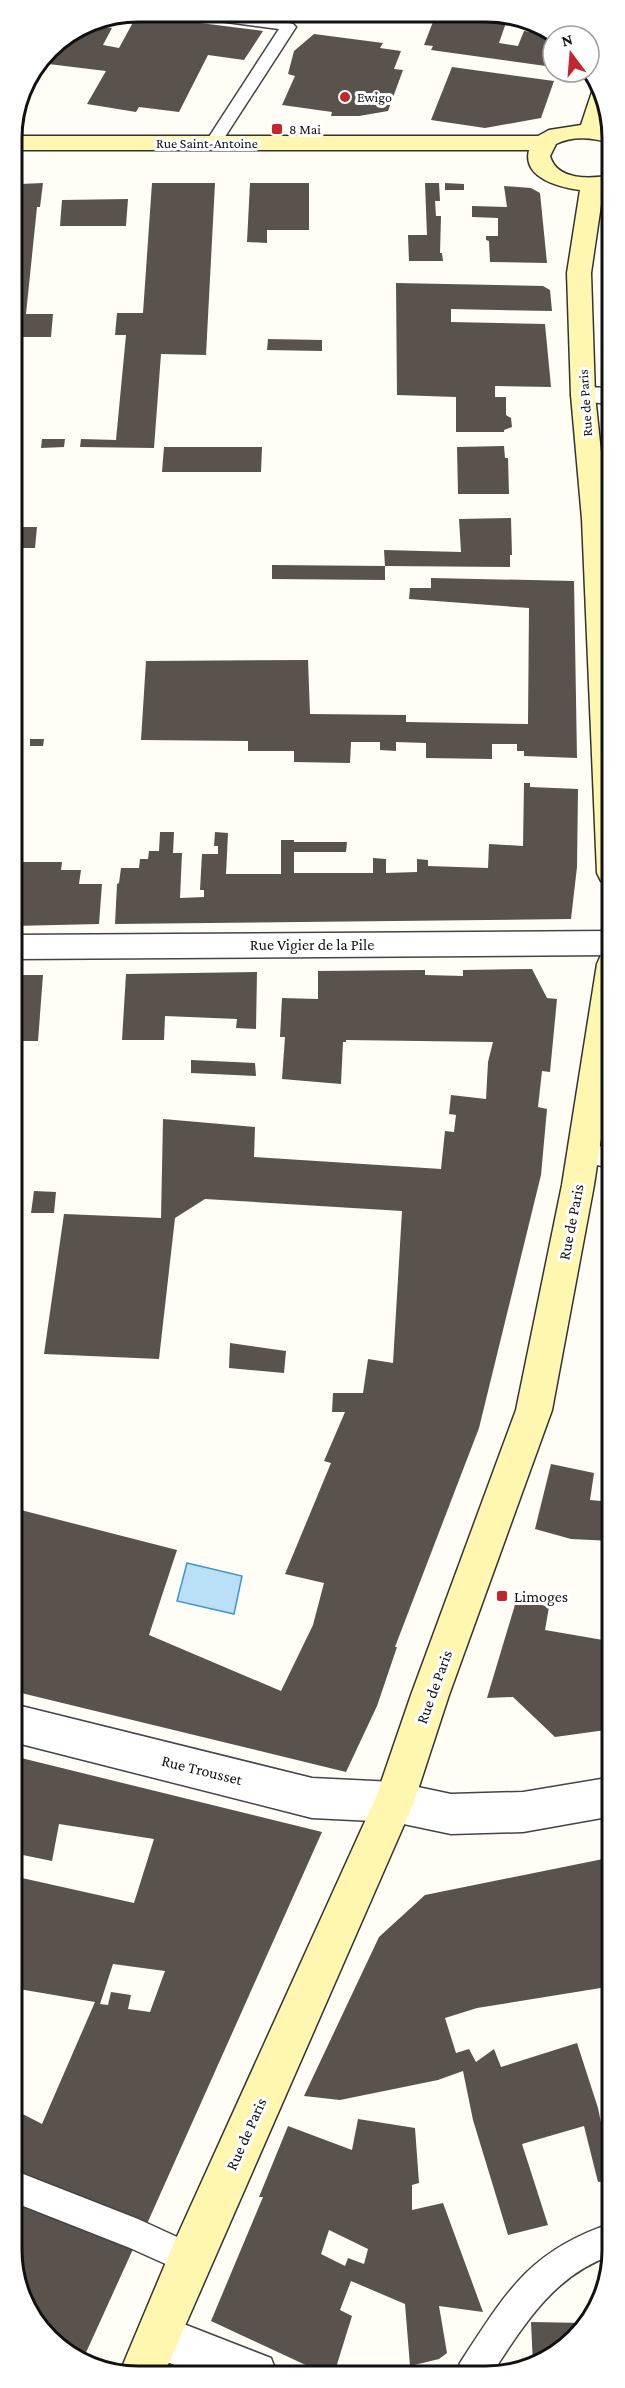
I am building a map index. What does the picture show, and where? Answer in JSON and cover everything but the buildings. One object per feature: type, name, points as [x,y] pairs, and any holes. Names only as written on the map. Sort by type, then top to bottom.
[{"type":"street","points":[[590,130],[598,104]]},
{"type":"street","points":[[602,183],[560,179],[548,172],[543,153],[564,132],[590,130],[603,133]]},
{"type":"street","name":"Rue Saint-Antoine","points":[[23,142],[213,142],[543,153]]},
{"type":"street","name":"Rue Saint-Antoine","points":[[23,164],[543,153]]},
{"type":"street","name":"Rue de Paris","points":[[602,183],[579,273],[583,395],[595,519],[603,572]]},
{"type":"street","points":[[583,395],[603,396]]},
{"type":"street","name":"Rue Vigier de la Pile","points":[[23,947],[603,943]]},
{"type":"street","name":"Rue de Paris","points":[[150,2355],[190,2259],[394,1802],[430,1695],[534,1410],[598,1156],[603,1094]]},
{"type":"street","name":"Rue Trousset","points":[[22,1725],[312,1798],[394,1802],[451,1814],[523,1812],[602,1798]]},
{"type":"street","points":[[150,2355],[211,2366]]},
{"type":"lane","points":[[213,142],[288,27],[271,23]]},
{"type":"lane","points":[[22,2190],[138,2235],[190,2259]]},
{"type":"lane","points":[[478,2366],[520,2300],[558,2264],[592,2244],[602,2242]]},
{"type":"water","points":[[187,1563],[242,1576],[234,1614],[177,1601]]},
{"type":"place","name":"Ewigo","points":[[345,97]]},
{"type":"place","name":"8 Mai","points":[[277,129]]},
{"type":"place","name":"Limoges","points":[[502,1596]]}]
